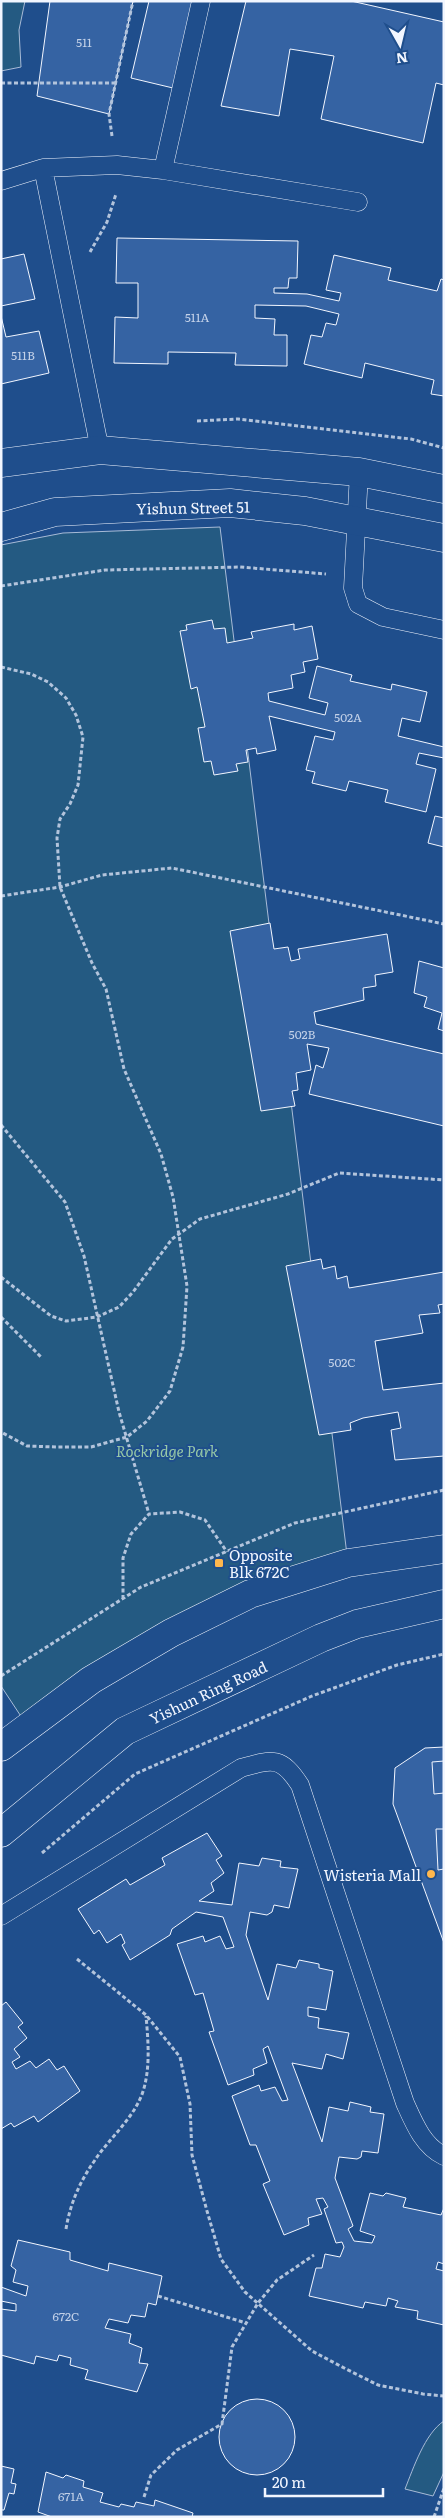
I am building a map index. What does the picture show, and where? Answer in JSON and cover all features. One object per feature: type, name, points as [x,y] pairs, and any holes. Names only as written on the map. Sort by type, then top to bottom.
[{"type":"main road","points":[[1,463],[100,450],[359,472],[444,489]]},
{"type":"main road","name":"Yishun Street 51","points":[[1,527],[55,512],[230,503],[305,511],[444,538]]},
{"type":"main road","points":[[1,1747],[91,1680],[171,1633],[250,1594],[348,1563],[444,1549]]},
{"type":"main road","name":"Yishun Ring Road","points":[[1,1833],[125,1731],[321,1638],[357,1624],[444,1604]]},
{"type":"lane","points":[[163,170],[201,1]]},
{"type":"lane","points":[[1,181],[43,168],[117,165],[163,170],[358,202]]},
{"type":"lane","points":[[43,168],[100,450]]},
{"type":"lane","points":[[359,472],[353,577],[353,588],[358,604],[383,617],[444,630]]},
{"type":"lane","points":[[1,1916],[241,1768],[263,1762],[279,1762],[290,1768],[300,1785],[405,2103],[416,2130],[436,2152],[444,2156]]},
{"type":"path","points":[[1,83],[115,83],[133,1]]},
{"type":"path","points":[[1,586],[104,570],[240,567],[353,577]]},
{"type":"path","points":[[1,667],[31,674],[48,682],[66,698],[76,715],[83,737],[78,786],[70,804],[60,819],[57,838],[60,887],[92,963],[106,989],[124,1069],[161,1154],[180,1234],[187,1286],[183,1347],[170,1391],[147,1421],[127,1437],[91,1447],[27,1446],[1,1432]]},
{"type":"path","points":[[1,896],[60,887],[102,875],[172,868],[444,924]]},
{"type":"path","points":[[1,1125],[65,1202],[84,1256],[127,1437],[149,1514]]},
{"type":"path","points":[[1,1277],[51,1316],[66,1321],[97,1317],[119,1307],[133,1292],[172,1239],[200,1219],[288,1194],[339,1173],[444,1180]]},
{"type":"path","points":[[1,1317],[42,1358]]},
{"type":"path","points":[[1,1676],[141,1588],[296,1523],[444,1490]]},
{"type":"path","points":[[123,1599],[123,1558],[131,1534],[149,1514],[180,1512],[205,1520],[227,1552]]},
{"type":"path","points":[[77,1959],[146,2015],[180,2057],[190,2104],[192,2155],[221,2259],[245,2292],[312,2350],[346,2369],[378,2385],[422,2394],[444,2396]]},
{"type":"path","points":[[66,2229],[70,2206],[94,2160],[127,2120],[145,2085],[148,2041],[146,2015]]},
{"type":"path","points":[[144,2497],[151,2474],[177,2450],[222,2424],[232,2347],[258,2303],[277,2280],[314,2255]]},
{"type":"path","points":[[158,2296],[246,2323]]},
{"type":"path","points":[[434,2517],[444,2488]]},
{"type":"green space","points":[[1,1],[25,1],[19,30],[21,67],[1,71]]},
{"type":"green space","name":"Rockridge Park","points":[[220,527],[348,1563],[250,1594],[28,1727],[1,1686],[1,545],[63,533]]},
{"type":"green space","points":[[444,2421],[444,2472],[433,2496],[405,2489],[425,2443]]},
{"type":"building","points":[[50,1],[133,1],[109,114],[37,96]]},
{"type":"building","points":[[149,1],[194,1],[173,88],[131,78]]},
{"type":"building","points":[[246,1],[351,1],[444,22],[444,85],[436,83],[423,143],[321,119],[334,56],[290,49],[279,116],[221,106]]},
{"type":"building","points":[[117,238],[298,241],[297,278],[289,278],[288,288],[274,288],[274,293],[307,294],[339,301],[341,293],[326,290],[334,255],[391,268],[388,280],[437,291],[441,279],[444,280],[444,396],[431,394],[434,380],[365,363],[362,378],[304,364],[311,335],[322,337],[326,323],[336,325],[339,314],[306,306],[255,305],[255,318],[275,319],[274,335],[287,335],[287,366],[235,365],[236,353],[168,352],[168,364],[114,363],[115,317],[138,318],[138,283],[116,283]]},
{"type":"building","points":[[24,254],[35,299],[1,306],[1,259]]},
{"type":"building","points":[[1,316],[6,337],[39,331],[49,373],[1,384]]},
{"type":"building","points":[[212,620],[214,629],[225,628],[227,643],[253,638],[251,632],[294,624],[294,630],[312,626],[318,659],[303,662],[305,672],[291,675],[293,688],[268,693],[269,701],[325,715],[328,703],[309,698],[317,666],[352,675],[350,681],[391,690],[392,684],[427,692],[420,722],[402,718],[398,736],[444,747],[444,758],[419,753],[416,764],[436,769],[426,812],[385,802],[388,790],[349,781],[346,791],[312,783],[315,772],[306,770],[315,736],[333,740],[335,732],[269,716],[276,750],[257,754],[256,748],[246,750],[248,762],[236,764],[238,771],[214,775],[211,761],[204,762],[198,728],[205,727],[197,687],[191,689],[180,631],[187,630],[186,625]]},
{"type":"building","points":[[435,816],[444,818],[444,847],[428,843]]},
{"type":"building","points":[[270,923],[274,949],[288,947],[291,961],[300,959],[298,949],[387,934],[393,972],[375,975],[376,986],[363,988],[364,1000],[314,1012],[316,1024],[444,1054],[444,1126],[309,1094],[316,1065],[323,1068],[329,1048],[307,1044],[311,1070],[296,1073],[298,1090],[292,1091],[295,1106],[261,1111],[230,931]]},
{"type":"building","points":[[419,961],[444,968],[444,1031],[438,1029],[442,1013],[424,1007],[427,997],[414,993]]},
{"type":"building","points":[[321,1259],[323,1269],[335,1266],[337,1279],[347,1276],[349,1288],[444,1272],[444,1304],[438,1305],[440,1313],[419,1315],[423,1333],[375,1341],[383,1390],[444,1383],[444,1456],[395,1460],[391,1430],[401,1428],[398,1412],[363,1418],[350,1423],[351,1430],[319,1435],[286,1266]]},
{"type":"building","name":"Wisteria Mall","points":[[444,1747],[444,1943],[393,1804],[395,1768],[425,1748]]},
{"type":"building","points":[[444,1761],[444,1793],[434,1794],[432,1762]]},
{"type":"building","points":[[436,1829],[444,1829],[444,1869],[438,1870]]},
{"type":"building","points":[[207,1833],[222,1856],[216,1860],[224,1873],[211,1883],[214,1891],[199,1901],[232,1905],[239,1863],[259,1866],[262,1858],[281,1861],[280,1867],[298,1869],[289,1908],[274,1905],[272,1912],[267,1915],[250,1912],[246,1935],[268,2000],[277,1964],[296,1968],[299,1960],[319,1964],[319,1968],[333,1971],[326,2010],[308,2007],[308,2016],[319,2018],[318,2028],[349,2033],[343,2059],[326,2054],[322,2069],[292,2063],[322,2142],[329,2107],[348,2111],[350,2102],[371,2107],[370,2112],[384,2114],[378,2153],[362,2151],[361,2157],[357,2159],[339,2157],[335,2178],[353,2226],[348,2229],[354,2241],[372,2243],[375,2236],[360,2231],[370,2193],[383,2196],[386,2193],[406,2198],[403,2207],[441,2215],[444,2208],[444,2264],[438,2262],[436,2269],[444,2271],[444,2325],[417,2319],[418,2311],[395,2307],[398,2301],[388,2298],[386,2306],[365,2302],[363,2308],[309,2296],[316,2268],[322,2268],[325,2254],[340,2257],[344,2247],[342,2242],[336,2243],[324,2209],[328,2207],[323,2198],[316,2199],[322,2214],[308,2218],[309,2225],[284,2235],[263,2184],[270,2181],[256,2145],[250,2145],[232,2096],[259,2085],[261,2091],[275,2087],[282,2101],[288,2100],[268,2046],[263,2049],[267,2063],[253,2069],[254,2075],[228,2085],[209,2032],[214,2031],[203,1993],[195,1995],[177,1944],[203,1936],[205,1942],[220,1936],[226,1949],[234,1947],[223,1917],[196,1912],[172,1929],[170,1935],[130,1960],[122,1945],[125,1943],[121,1934],[107,1943],[99,1930],[94,1934],[78,1909],[126,1879],[130,1885],[165,1865],[162,1858]]},
{"type":"building","points":[[6,2002],[23,2023],[18,2027],[27,2038],[14,2049],[20,2057],[12,2062],[16,2069],[30,2061],[36,2068],[49,2059],[57,2070],[64,2066],[80,2091],[38,2122],[34,2116],[14,2127],[11,2123],[1,2129],[1,2006]]},
{"type":"building","points":[[18,2240],[70,2252],[70,2260],[108,2271],[109,2263],[162,2276],[156,2305],[148,2303],[145,2317],[131,2315],[128,2323],[109,2319],[105,2328],[131,2334],[129,2343],[142,2348],[139,2363],[148,2364],[137,2392],[85,2379],[88,2370],[70,2365],[71,2358],[59,2355],[57,2361],[36,2356],[34,2364],[1,2355],[1,2309],[16,2311],[16,2304],[1,2301],[1,2287],[26,2296],[28,2286],[13,2282],[16,2270],[11,2266]]},
{"type":"building","points":[[257,2399],[271,2402],[284,2410],[292,2423],[295,2437],[292,2451],[284,2464],[271,2472],[257,2475],[243,2472],[230,2464],[222,2451],[219,2437],[222,2423],[230,2410],[243,2402]]},
{"type":"building","points":[[1,2466],[14,2469],[11,2483],[16,2484],[14,2494],[9,2493],[4,2510],[1,2510]]},
{"type":"building","points":[[46,2472],[63,2478],[66,2475],[84,2481],[83,2487],[103,2493],[100,2502],[119,2507],[121,2504],[134,2507],[136,2502],[154,2506],[155,2500],[193,2513],[192,2517],[52,2517],[38,2512]]},
{"type":"place","name":"Opposite Blk 672C","points":[[219,1563]]},
{"type":"place","name":"Wisteria Mall","points":[[431,1874]]}]
